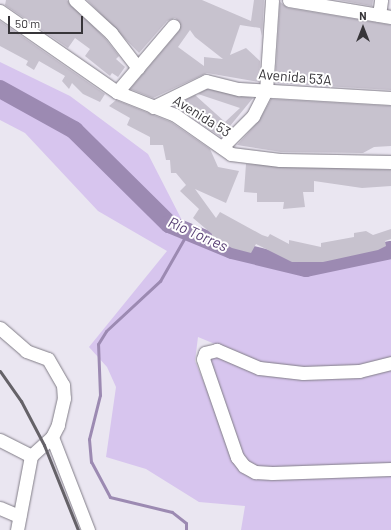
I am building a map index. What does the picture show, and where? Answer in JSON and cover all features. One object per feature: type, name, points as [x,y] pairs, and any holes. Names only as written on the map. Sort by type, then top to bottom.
[{"type":"street","points":[[75,0],[111,33],[138,68]]},
{"type":"street","points":[[222,147],[253,116],[266,91],[272,0]]},
{"type":"street","points":[[289,0],[385,16],[381,0]]},
{"type":"street","name":"Avenida 53","points":[[0,11],[117,92],[175,115],[222,147],[252,158],[391,162]]},
{"type":"street","points":[[117,92],[173,26]]},
{"type":"street","name":"Avenida 53A","points":[[153,106],[206,81],[266,91],[391,98]]},
{"type":"street","points":[[0,328],[26,351],[48,360],[63,385],[62,413],[52,437],[31,456],[17,530]]},
{"type":"street","points":[[391,363],[360,371],[303,372],[259,368],[216,350],[205,352],[203,359],[237,457],[244,466],[255,472],[391,469]]},
{"type":"street","points":[[52,437],[88,530]]},
{"type":"street","points":[[0,440],[31,456]]},
{"type":"street","points":[[0,508],[19,516]]},
{"type":"shaded area","points":[[0,62],[70,96],[148,154],[188,232],[232,250],[306,268],[391,250],[391,359],[359,366],[301,368],[263,364],[198,337],[195,361],[241,471],[391,472],[391,530],[241,530],[245,506],[199,502],[146,469],[106,457],[116,387],[107,367],[89,347],[167,251],[98,211],[25,133],[0,120]]},
{"type":"shaded area","points":[[216,354],[259,371],[391,366],[391,465],[257,469],[245,461],[209,366],[210,355]]},
{"type":"building","points":[[6,0],[67,0],[105,38],[119,56],[116,59],[125,67],[118,77],[112,73],[110,76],[85,56],[90,49],[75,38],[68,48],[5,5]]},
{"type":"building","points":[[87,0],[202,0],[251,21],[254,0],[264,0],[262,36],[260,28],[240,25],[230,55],[246,48],[260,61],[259,82],[207,73],[153,98],[130,89],[179,31],[180,23],[175,18],[167,21],[139,53]],"holes":[[[190,30],[195,37],[223,59],[204,57],[204,66],[178,47]]]},
{"type":"building","points":[[338,0],[373,0],[372,6]]},
{"type":"building","points":[[280,2],[288,8],[391,25],[391,90],[275,83]]},
{"type":"building","points":[[0,21],[105,94],[100,102],[83,94],[72,83],[69,89],[62,81],[65,76],[39,61],[34,70],[26,65],[28,61],[0,46]]},
{"type":"building","points":[[207,89],[253,98],[221,137],[174,106],[195,95],[225,122],[240,108],[198,94]]},
{"type":"building","points":[[271,99],[391,106],[391,146],[374,147],[363,153],[281,152],[237,145],[259,121]]},
{"type":"building","points":[[116,100],[171,122],[210,149],[218,167],[239,171],[226,203],[195,189],[216,218],[220,212],[262,235],[268,237],[270,234],[289,244],[289,240],[321,247],[321,243],[354,237],[354,233],[366,231],[373,235],[391,229],[391,239],[385,241],[386,246],[378,250],[323,262],[292,262],[256,244],[251,253],[232,248],[211,237],[212,234],[193,218],[199,209],[180,191],[186,185],[176,173],[171,173],[170,160],[166,160],[163,145],[150,145],[150,137],[127,125],[130,118],[109,106]]},
{"type":"building","points":[[246,164],[391,170],[391,186],[362,188],[314,181],[314,192],[303,192],[305,207],[283,209],[284,202],[257,202],[257,193],[244,192]]},
{"type":"waterway","name":"Río Torres","points":[[0,89],[74,130],[169,224],[232,250],[306,268],[391,250]]},
{"type":"waterway","points":[[186,530],[186,523],[172,512],[110,497],[91,462],[89,439],[100,395],[98,344],[106,331],[160,281],[188,232]]},
{"type":"railway","points":[[0,371],[21,401],[44,445],[78,530]]}]
